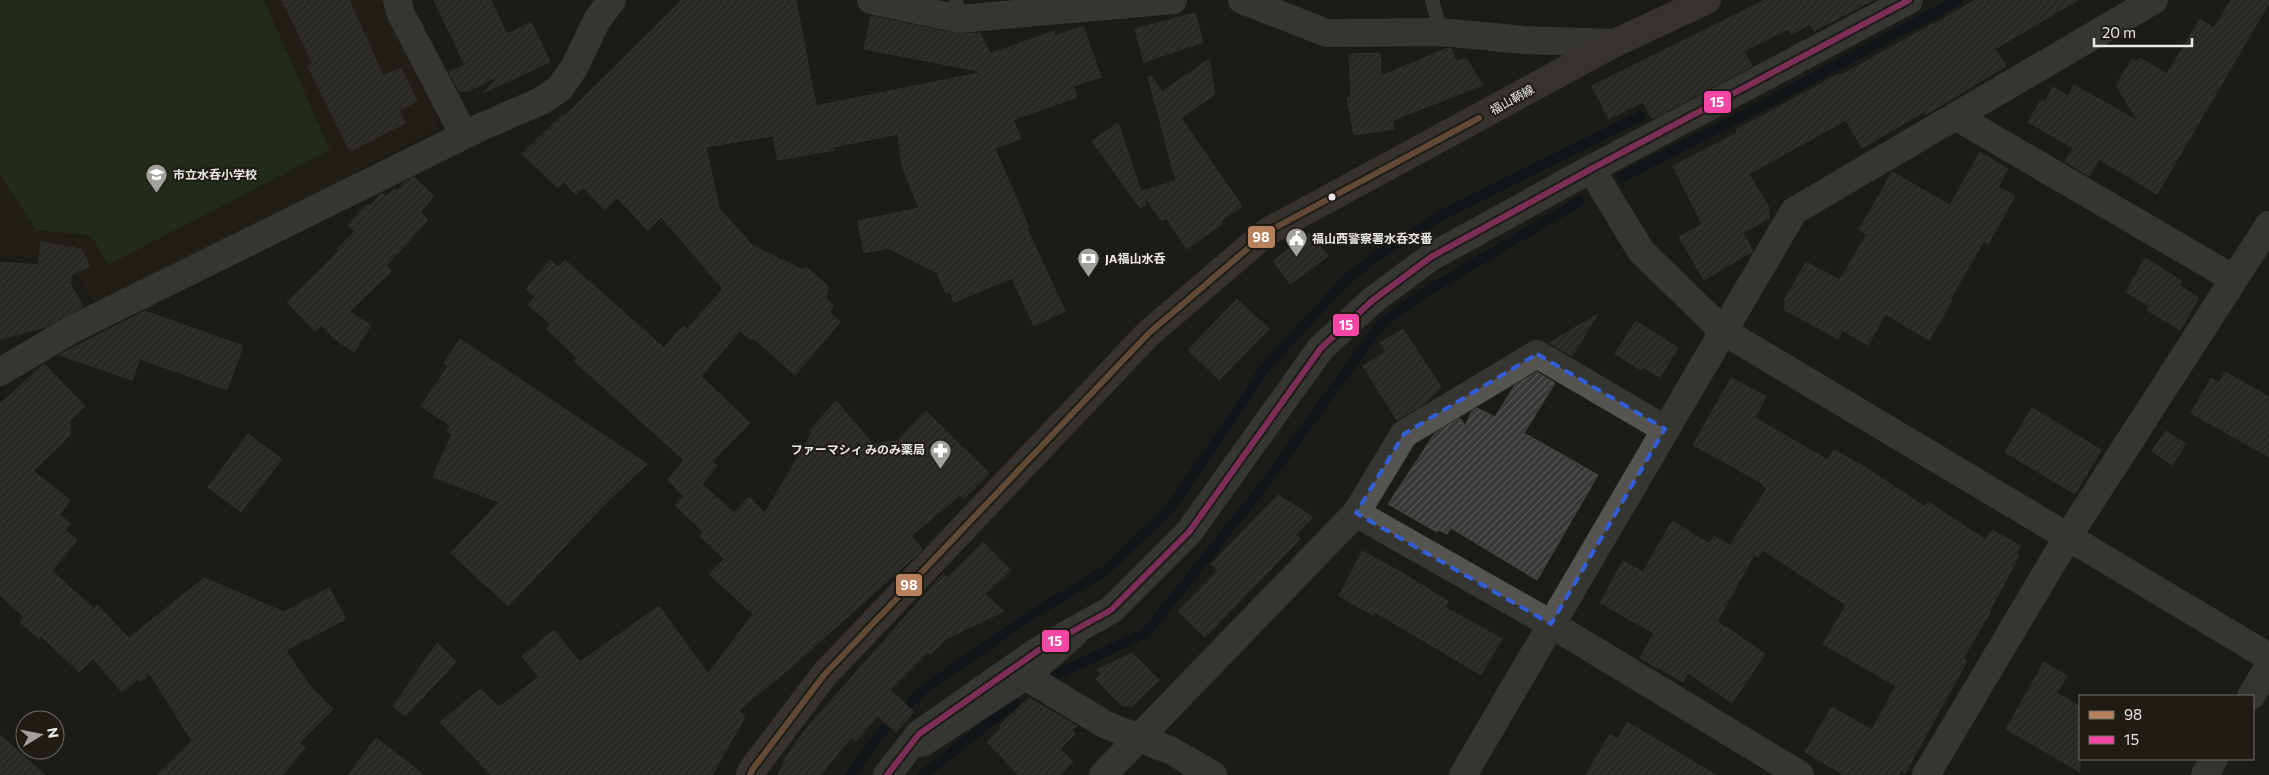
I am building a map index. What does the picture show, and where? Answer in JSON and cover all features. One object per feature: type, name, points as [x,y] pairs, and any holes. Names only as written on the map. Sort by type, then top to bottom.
[{"type":"main road","name":"福山鞆線","points":[[750,775],[824,674],[1149,333],[1266,232],[1615,43],[1707,0]]},
{"type":"street","points":[[397,0],[401,14],[464,135]]},
{"type":"street","points":[[0,372],[71,330],[464,135],[541,101],[559,89],[574,68],[597,20],[612,0]]},
{"type":"street","points":[[871,0],[958,9],[1173,0]]},
{"type":"street","points":[[1242,0],[1327,33],[1441,32],[1524,40],[1615,43]]},
{"type":"street","points":[[887,775],[919,734],[1039,650],[1111,610],[1189,532],[1321,348],[1373,300],[1431,257],[1591,169],[1910,0]]},
{"type":"street","points":[[1462,775],[1794,211],[2154,0]]},
{"type":"street","points":[[1956,116],[2234,279]]},
{"type":"street","points":[[1591,169],[1641,251],[1723,331],[2269,657]]},
{"type":"street","points":[[1926,775],[2067,538],[2269,225]]},
{"type":"street","points":[[1103,775],[1356,513],[1404,434],[1537,354],[1665,429]]},
{"type":"street","points":[[1356,513],[1551,624],[1800,775]]},
{"type":"street","points":[[2252,695],[2269,666]]},
{"type":"street","points":[[1032,680],[1106,725],[1172,750],[1213,775]]},
{"type":"street","points":[[2205,775],[2213,760]]},
{"type":"lane","points":[[1432,0],[1441,32]]},
{"type":"lane","points":[[904,754],[926,749],[1032,680],[1111,610]]},
{"type":"highlighted area","points":[[1537,354],[1665,429],[1551,624],[1356,513],[1404,434]]},
{"type":"shaded area","name":"市立水呑小学校","points":[[0,0],[384,0],[439,120],[436,131],[96,305],[65,258],[0,256]]},
{"type":"green space","name":"市立水呑小学校","points":[[0,0],[264,0],[330,150],[108,265],[91,235],[36,230],[0,175]]},
{"type":"building","points":[[282,0],[349,0],[383,76],[401,68],[417,101],[399,110],[405,123],[350,151],[308,66],[313,64]]},
{"type":"building","points":[[434,0],[491,0],[507,34],[531,22],[550,62],[483,93],[500,75],[468,91],[459,91],[449,72],[465,65]]},
{"type":"building","points":[[682,0],[796,0],[816,106],[983,72],[864,49],[871,16],[956,34],[980,33],[990,54],[1054,31],[1055,36],[1083,26],[1101,77],[1073,86],[1077,97],[1013,120],[1021,139],[995,148],[1029,228],[1027,229],[1065,311],[1034,326],[1012,278],[954,302],[950,292],[946,293],[937,273],[888,248],[864,253],[858,221],[919,208],[902,166],[898,134],[833,147],[834,150],[778,160],[773,136],[706,147],[719,208],[752,245],[803,270],[806,267],[828,286],[826,299],[834,306],[829,312],[840,322],[795,375],[753,338],[751,340],[740,331],[701,376],[750,423],[712,461],[717,466],[702,484],[734,513],[749,497],[765,513],[812,433],[809,431],[836,401],[873,444],[897,441],[926,411],[989,473],[964,499],[960,495],[911,536],[922,549],[920,552],[796,663],[739,710],[745,717],[712,775],[491,775],[440,722],[481,689],[499,707],[539,677],[522,656],[554,630],[580,662],[659,606],[708,674],[753,614],[709,574],[724,559],[700,536],[703,532],[675,505],[684,496],[668,480],[684,460],[574,361],[577,358],[547,329],[551,324],[528,305],[535,297],[526,289],[550,260],[558,267],[565,260],[664,348],[683,326],[687,329],[723,289],[661,217],[648,230],[617,198],[605,210],[583,187],[576,195],[564,182],[558,188],[522,154],[562,115],[564,117]]},
{"type":"building","points":[[1765,0],[1873,0],[1814,31],[1810,24],[1791,35],[1788,29],[1744,51],[1752,66],[1652,119],[1643,102],[1609,119],[1592,86]]},
{"type":"building","points":[[1975,0],[2078,0],[1995,49],[2006,66],[1925,115],[1927,110],[1862,148],[1846,120],[1749,174],[1769,208],[1769,218],[1743,233],[1753,251],[1704,280],[1679,237],[1702,224],[1673,166],[1737,133],[1736,130],[1839,74],[1840,76]]},
{"type":"building","points":[[2231,0],[2269,0],[2269,3],[2157,194],[2099,159],[2089,176],[2065,161],[2073,148],[2028,122],[2041,100],[2045,102],[2053,87],[2068,96],[2074,85],[2138,121],[2116,85],[2132,59],[2137,62],[2140,58],[2167,74],[2200,19],[2214,28]]},
{"type":"building","points":[[1195,13],[1203,42],[1144,62],[1135,29]]},
{"type":"building","points":[[1448,48],[1451,49],[1456,61],[1466,58],[1483,85],[1393,120],[1394,129],[1354,135],[1347,97],[1351,97],[1349,54],[1380,53],[1381,76]]},
{"type":"building","points":[[1209,59],[1215,94],[1181,118],[1242,206],[1221,221],[1223,223],[1187,249],[1166,218],[1162,221],[1142,194],[1146,205],[1140,208],[1092,141],[1118,123],[1141,191],[1176,181],[1148,77],[1152,76],[1162,92]]},
{"type":"building","points":[[1980,152],[2008,169],[1998,187],[2015,196],[1988,244],[1984,241],[1950,299],[1952,300],[1929,340],[1885,314],[1868,345],[1842,330],[1838,339],[1785,310],[1785,299],[1806,262],[1840,280],[1867,234],[1859,230],[1892,172],[1950,205]]},
{"type":"building","points":[[414,177],[434,196],[420,212],[428,220],[386,266],[391,271],[349,312],[371,325],[354,352],[336,340],[321,325],[315,331],[287,302],[339,251],[337,249],[355,231],[348,225],[367,204],[370,206],[382,193],[386,197],[394,189],[397,191],[405,182]]},
{"type":"building","name":"福山西警察署水呑交番","points":[[1309,233],[1328,256],[1290,284],[1273,261]]},
{"type":"building","points":[[41,242],[81,249],[90,266],[70,276],[72,280],[69,281],[83,307],[46,327],[0,339],[0,262],[38,265]]},
{"type":"building","points":[[2145,258],[2182,281],[2179,285],[2199,298],[2180,330],[2147,310],[2149,306],[2126,292]]},
{"type":"building","points":[[1237,299],[1269,329],[1219,380],[1188,350]]},
{"type":"building","points":[[145,311],[243,346],[227,390],[140,359],[132,380],[59,355]]},
{"type":"building","points":[[1598,314],[1572,356],[1549,343]]},
{"type":"building","points":[[1636,321],[1678,348],[1660,377],[1643,367],[1641,370],[1615,354]]},
{"type":"building","points":[[1403,329],[1441,387],[1425,403],[1397,420],[1363,366],[1386,352],[1380,343]]},
{"type":"building","points":[[460,339],[647,464],[604,505],[508,606],[451,553],[499,502],[433,477],[452,434],[447,431],[451,426],[421,406],[448,366],[444,363]]},
{"type":"building","points":[[44,364],[85,406],[70,421],[70,435],[33,471],[70,500],[59,515],[70,523],[65,530],[77,540],[52,571],[94,609],[97,605],[129,638],[204,578],[284,612],[329,588],[346,619],[286,650],[308,684],[333,709],[299,743],[305,748],[282,775],[157,775],[192,741],[150,674],[140,682],[138,679],[122,692],[93,658],[79,672],[41,636],[39,639],[20,622],[24,617],[0,595],[0,404]]},
{"type":"building","points":[[1537,372],[1555,383],[1524,433],[1598,475],[1537,580],[1451,528],[1447,534],[1439,530],[1437,532],[1388,504],[1435,433],[1460,418],[1465,426],[1472,411],[1477,408],[1495,417],[1515,385]]},
{"type":"building","points":[[2225,372],[2269,397],[2269,457],[2191,413],[2211,378],[2219,383]]},
{"type":"building","points":[[1731,378],[1766,396],[1755,418],[1828,460],[1834,450],[1868,469],[1925,507],[1928,502],[1986,540],[1992,530],[2020,546],[2016,554],[2019,556],[1990,613],[1963,658],[1967,661],[1905,773],[1901,770],[1898,775],[1844,775],[1805,752],[1832,707],[1872,730],[1896,686],[1823,644],[1846,605],[1763,550],[1758,557],[1754,555],[1717,621],[1765,654],[1732,703],[1688,673],[1683,682],[1640,658],[1654,633],[1600,603],[1623,561],[1643,572],[1672,521],[1710,544],[1714,536],[1730,545],[1767,488],[1763,486],[1764,484],[1693,445]]},
{"type":"building","points":[[2032,408],[2101,450],[2075,494],[2005,452]]},
{"type":"building","points":[[2166,431],[2186,444],[2172,465],[2152,451]]},
{"type":"building","points":[[248,434],[282,459],[241,512],[208,487]]},
{"type":"building","points":[[1278,495],[1313,517],[1296,534],[1300,539],[1205,637],[1178,611],[1218,570],[1211,564]]},
{"type":"building","points":[[983,542],[1011,570],[985,594],[1004,611],[946,639],[930,655],[928,652],[890,690],[914,712],[896,732],[878,716],[856,741],[852,737],[820,775],[778,775],[786,757],[804,731],[943,574],[947,578]]},
{"type":"building","points":[[1362,551],[1448,601],[1445,607],[1502,639],[1481,675],[1375,612],[1373,615],[1339,596]]},
{"type":"building","points":[[437,643],[456,662],[405,716],[393,706]]},
{"type":"building","points":[[1132,653],[1159,680],[1132,706],[1122,706],[1096,679],[1101,674],[1097,670]]},
{"type":"building","points":[[2044,662],[2067,676],[2057,693],[2079,706],[2080,772],[2006,729]]},
{"type":"building","points":[[1029,698],[1077,726],[1072,730],[1075,734],[1060,749],[1073,762],[1060,775],[1019,775],[987,742],[1001,728],[999,726]]},
{"type":"building","points":[[1627,722],[1716,775],[1586,775],[1610,734],[1618,739]]},
{"type":"building","points":[[0,735],[15,748],[15,760],[28,760],[45,775],[0,775]]},
{"type":"building","points":[[376,738],[424,775],[348,775]]},
{"type":"waterway","points":[[1622,177],[1759,107],[1958,0]]},
{"type":"waterway","points":[[911,703],[923,690],[1031,615],[1105,571],[1170,509],[1263,370],[1346,280],[1375,257],[1444,214],[1641,116]]},
{"type":"waterway","points":[[1051,677],[1146,633],[1261,489],[1381,324],[1421,295],[1580,201]]},
{"type":"waterway","points":[[923,775],[1015,702]]},
{"type":"waterway","points":[[850,775],[884,729]]},
{"type":"transit line","name":"15","points":[[887,775],[919,734],[1039,650],[1111,610],[1189,532],[1321,348],[1373,300],[1431,257],[1591,169],[1909,0]]},
{"type":"transit line","name":"98","points":[[750,775],[824,675],[1149,333],[1267,232],[1479,118]]},
{"type":"place","name":"市立水呑小学校","points":[[157,194]]},
{"type":"place","name":"福山西警察署水呑交番","points":[[1296,258]]},
{"type":"place","name":"JA福山水呑","points":[[1089,278]]},
{"type":"place","name":"ファーマシィ みのみ薬局","points":[[941,469]]}]
